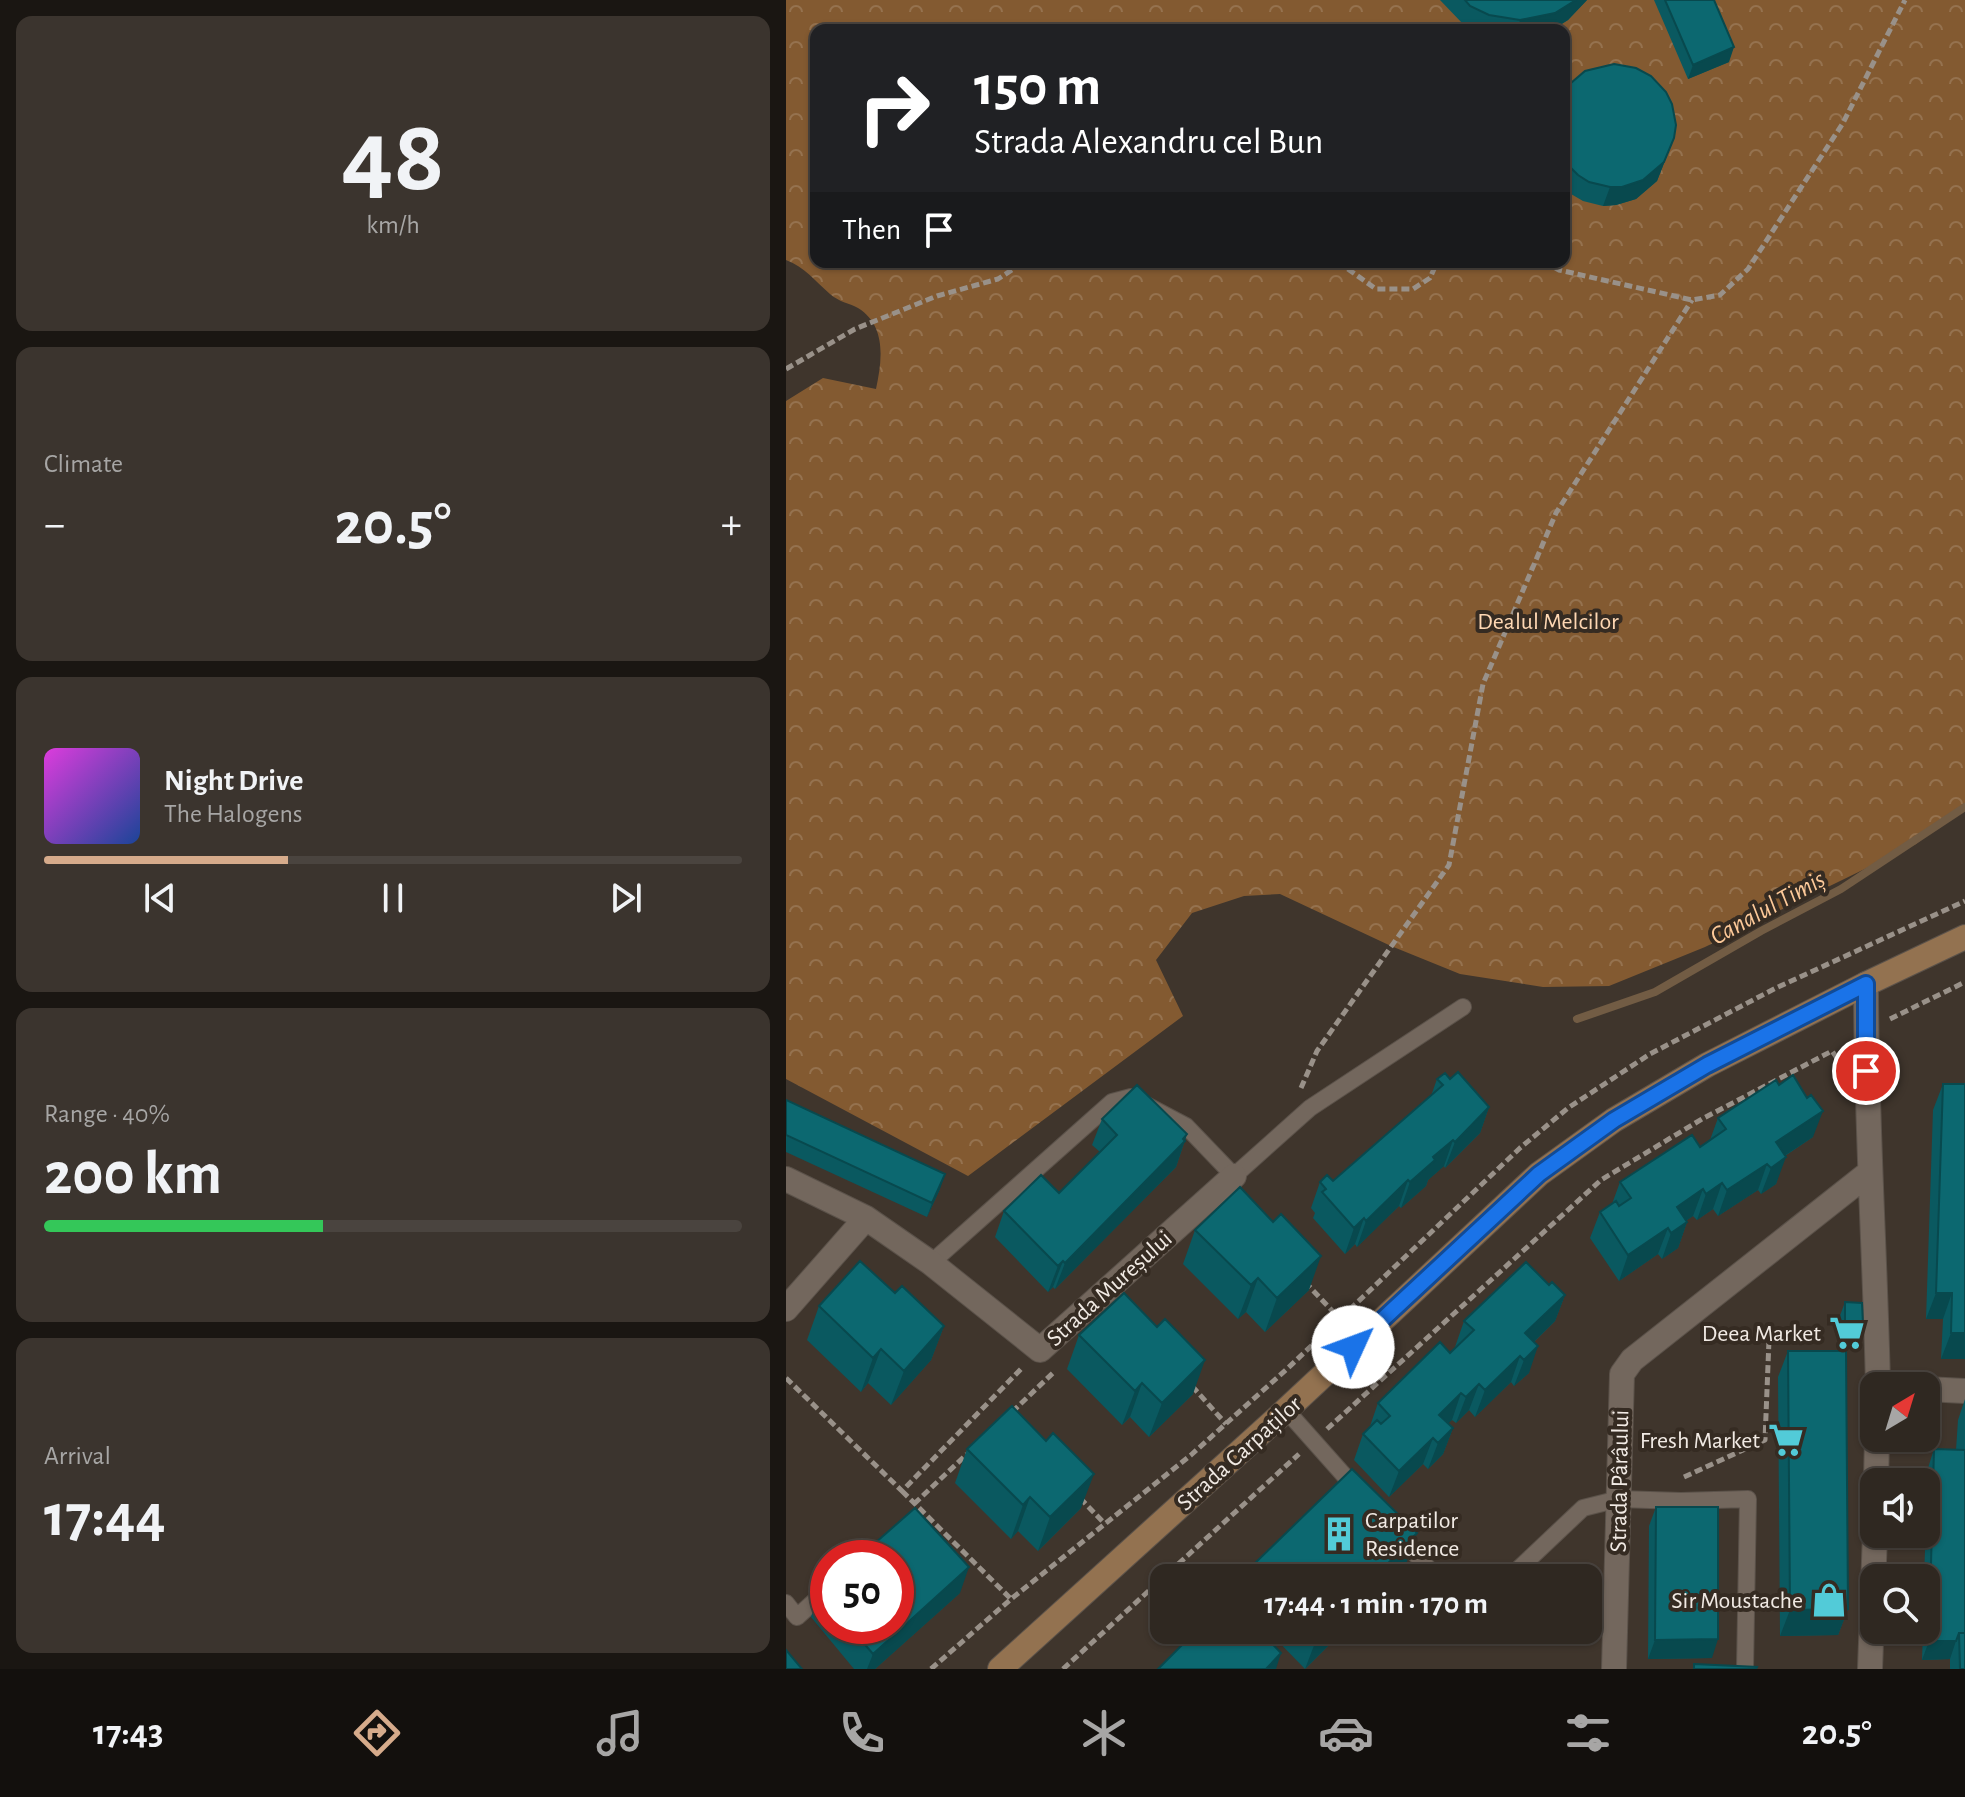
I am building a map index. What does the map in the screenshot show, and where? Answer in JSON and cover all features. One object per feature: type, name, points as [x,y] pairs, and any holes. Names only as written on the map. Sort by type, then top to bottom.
[{"type":"main road","name":"Strada Carpaților","points":[[1000,1669],[1286,1410],[1539,1174],[1614,1120],[1694,1073],[1965,937]]},
{"type":"street","points":[[1866,984],[1866,1071],[1870,1100],[1879,1372]]},
{"type":"street","name":"Strada Pârâului","points":[[1614,1669],[1620,1383],[1626,1366],[1870,1172]]},
{"type":"street","name":"Strada Mureșului","points":[[786,1179],[866,1218],[931,1263],[1040,1350],[1234,1176]]},
{"type":"street","points":[[786,1309],[866,1218]]},
{"type":"street","points":[[1940,1390],[1965,1391]]},
{"type":"street","points":[[1870,1669],[1874,1548]]},
{"type":"lane","points":[[931,1263],[1112,1102],[1131,1097],[1186,1126],[1234,1176],[1310,1108],[1463,1007]]},
{"type":"lane","points":[[1286,1410],[1372,1507]]},
{"type":"lane","points":[[1524,1564],[1583,1508],[1619,1499],[1748,1499],[1745,1669]]},
{"type":"lane","points":[[1391,1528],[1424,1564]]},
{"type":"lane","points":[[786,1603],[797,1617],[810,1605]]},
{"type":"path","points":[[1555,268],[1692,300],[1720,295],[1748,269],[1843,123],[1905,0]]},
{"type":"path","points":[[786,369],[855,329],[937,296],[998,279],[1015,268]]},
{"type":"path","points":[[1346,268],[1376,289],[1413,289],[1430,278],[1434,268]]},
{"type":"path","points":[[1300,1092],[1317,1051],[1449,865],[1483,684],[1556,513],[1692,300]]},
{"type":"path","points":[[1887,1021],[1965,982]]},
{"type":"path","points":[[1063,1669],[1601,1180],[1702,1119],[1832,1051],[1845,1071],[1866,1071]]},
{"type":"path","points":[[1297,1273],[1340,1319]]},
{"type":"path","points":[[1653,1500],[1660,1476],[1685,1477],[1765,1440],[1769,1340]]},
{"type":"path","points":[[902,1491],[1040,1350]]},
{"type":"path","points":[[786,1378],[1011,1599]]},
{"type":"path","points":[[1185,1378],[1226,1424]]},
{"type":"path","points":[[1074,1493],[1105,1524]]},
{"type":"green space","name":"Dealul Melcilor","points":[[786,0],[1965,0],[1965,806],[1916,844],[1705,947],[1609,986],[1543,987],[1460,974],[1391,946],[1280,894],[1244,896],[1192,913],[1156,960],[1183,1016],[968,1176],[786,1079],[786,401],[823,378],[876,389],[881,356],[878,334],[867,316],[858,308],[833,297],[786,260]]},
{"type":"building","points":[[1465,0],[1576,0],[1555,13],[1520,20],[1489,15],[1470,6]]},
{"type":"building","points":[[1665,0],[1714,0],[1734,47],[1693,65]]},
{"type":"building","points":[[1614,64],[1636,68],[1651,76],[1666,92],[1676,125],[1674,138],[1664,162],[1643,180],[1622,187],[1610,187],[1589,182],[1570,167],[1570,84],[1585,71]]},
{"type":"building","points":[[1458,1072],[1489,1107],[1455,1142],[1453,1140],[1433,1157],[1435,1160],[1354,1228],[1322,1192],[1326,1189],[1320,1182],[1327,1175],[1333,1181],[1443,1085],[1437,1079],[1445,1073],[1450,1079]]},
{"type":"building","points":[[1793,1075],[1807,1098],[1811,1095],[1823,1111],[1776,1142],[1786,1157],[1771,1168],[1767,1164],[1727,1190],[1722,1183],[1706,1194],[1703,1189],[1677,1207],[1687,1222],[1671,1233],[1668,1228],[1628,1255],[1600,1212],[1616,1201],[1619,1206],[1631,1198],[1620,1182],[1692,1135],[1700,1147],[1726,1129],[1718,1118],[1776,1080],[1779,1085]]},
{"type":"building","points":[[1943,1084],[1965,1084],[1965,1333],[1951,1333],[1952,1293],[1936,1293]]},
{"type":"building","points":[[1137,1085],[1187,1134],[1183,1139],[1185,1141],[1065,1263],[1063,1261],[1058,1266],[1004,1211],[1041,1175],[1059,1193],[1117,1135],[1102,1119]]},
{"type":"building","points":[[786,1100],[945,1174],[932,1203],[786,1135]]},
{"type":"building","points":[[1240,1187],[1273,1222],[1281,1214],[1321,1256],[1277,1298],[1258,1278],[1251,1285],[1195,1230]]},
{"type":"building","points":[[860,1261],[895,1293],[902,1286],[944,1326],[904,1371],[881,1349],[873,1358],[819,1306]]},
{"type":"building","points":[[1526,1262],[1549,1285],[1552,1282],[1565,1295],[1525,1333],[1538,1346],[1524,1360],[1520,1356],[1485,1390],[1479,1384],[1466,1397],[1461,1393],[1439,1415],[1453,1428],[1438,1443],[1433,1438],[1399,1471],[1363,1434],[1377,1420],[1381,1424],[1390,1416],[1378,1403],[1440,1342],[1450,1353],[1474,1330],[1464,1321]]},
{"type":"building","points":[[1124,1293],[1157,1327],[1165,1319],[1205,1360],[1162,1403],[1142,1383],[1135,1391],[1079,1335]]},
{"type":"building","points":[[1845,1302],[1862,1303],[1863,1325],[1845,1325]]},
{"type":"building","points":[[1788,1351],[1846,1351],[1848,1609],[1790,1610]]},
{"type":"building","points":[[1012,1406],[1046,1441],[1053,1433],[1094,1474],[1050,1517],[1030,1497],[1023,1505],[967,1449]]},
{"type":"building","points":[[1940,1449],[1965,1450],[1965,1633],[1959,1633],[1956,1641],[1940,1641],[1940,1564],[1931,1564],[1931,1548],[1940,1548],[1940,1468],[1934,1468],[1934,1452],[1940,1452]]},
{"type":"building","points":[[1352,1469],[1417,1533],[1387,1564],[1254,1564]]},
{"type":"building","points":[[1656,1507],[1718,1507],[1718,1639],[1655,1640]]},
{"type":"building","points":[[915,1508],[969,1567],[914,1617],[914,1540],[879,1540]]},
{"type":"building","points":[[1959,1633],[1965,1633],[1965,1669],[1960,1669]]},
{"type":"building","points":[[864,1644],[884,1644],[873,1654]]},
{"type":"building","points":[[1183,1644],[1272,1644],[1281,1653],[1266,1669],[1158,1669]]},
{"type":"building","points":[[786,1650],[802,1669],[786,1669]]},
{"type":"building","points":[[1694,1664],[1757,1667],[1694,1669]]},
{"type":"waterway","name":"Canalul Timiș","points":[[1577,1019],[1655,992],[1841,889],[1965,807]]},
{"type":"place","name":"Deea Market","points":[[1847,1333]]},
{"type":"place","name":"Fresh Market","points":[[1786,1440]]},
{"type":"place","name":"Carpatilor Residence","points":[[1339,1534]]},
{"type":"place","name":"Sir Moustache","points":[[1829,1600]]},
{"type":"route","points":[[1353,1347],[1539,1174],[1614,1120],[1707,1065],[1866,984],[1866,1071]]}]
